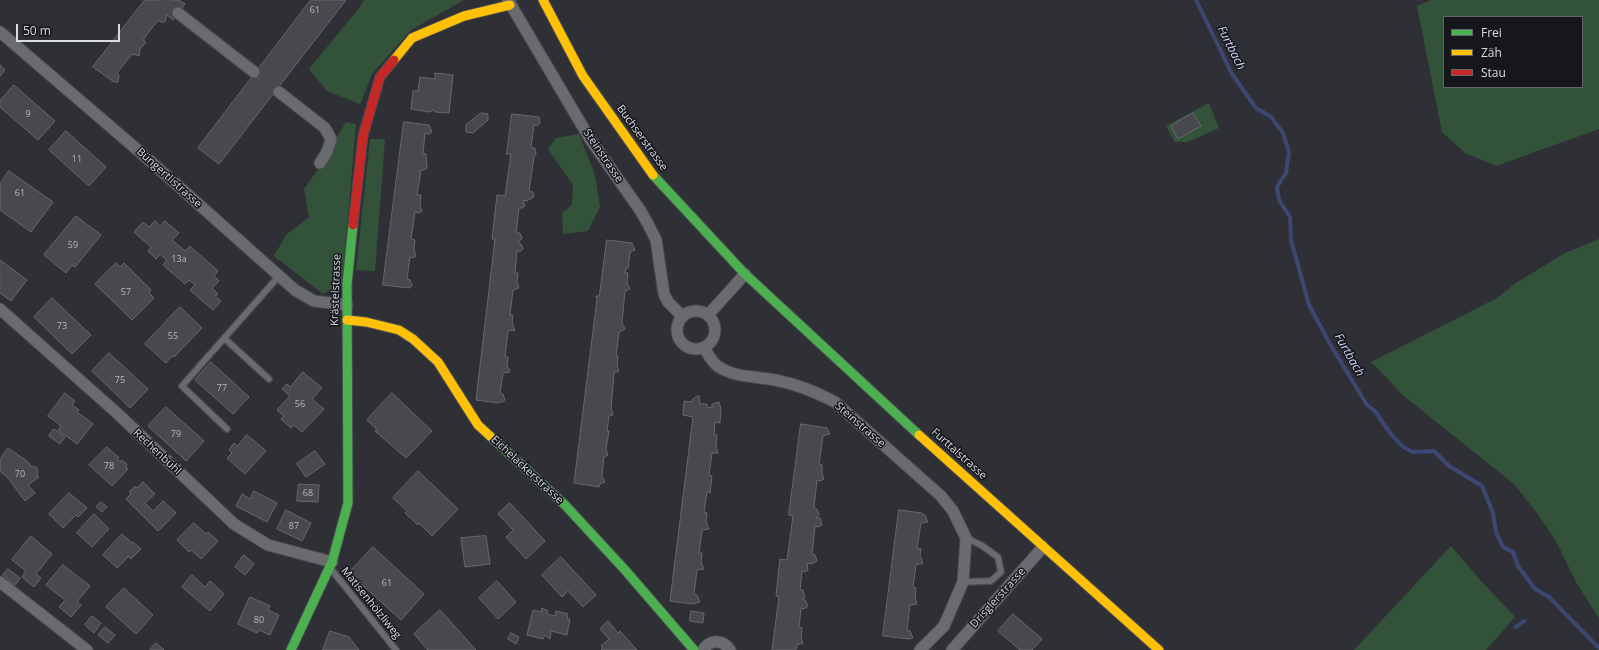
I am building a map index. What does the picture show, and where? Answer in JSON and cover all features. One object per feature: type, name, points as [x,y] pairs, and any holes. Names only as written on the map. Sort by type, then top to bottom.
[{"type":"street","name":"Buchserstrasse","points":[[543,0],[583,76],[653,175],[745,274]]},
{"type":"street","name":"Krästelstrasse","points":[[291,650],[331,565],[348,503],[346,284],[362,136],[380,77],[412,38],[464,16],[509,3]]},
{"type":"street","name":"Steinstrasse","points":[[509,3],[590,139],[640,210],[648,224],[656,240],[664,294],[668,302],[682,316]]},
{"type":"street","points":[[178,13],[254,72]]},
{"type":"street","name":"Büngertlistrasse","points":[[0,32],[140,152],[295,290],[314,301],[347,305]]},
{"type":"street","points":[[279,92],[325,128],[331,139],[327,152],[320,163]]},
{"type":"street","points":[[708,315],[745,274]]},
{"type":"street","name":"Furttalstrasse","points":[[745,274],[1159,650]]},
{"type":"street","name":"Rechenbühl","points":[[0,310],[118,414],[234,524],[268,545],[331,565]]},
{"type":"street","points":[[694,311],[702,312],[708,315],[714,326],[714,336],[708,345],[697,350],[690,349],[680,342],[676,328],[682,316],[688,312],[694,311]]},
{"type":"street","name":"Eichelackerstrasse","points":[[347,320],[366,322],[399,330],[413,339],[438,362],[478,425],[566,506],[625,570],[694,650]]},
{"type":"street","name":"Steinstrasse","points":[[704,348],[717,367],[734,374],[796,384],[835,402],[941,496],[953,511],[966,538],[963,582],[944,626],[920,650]]},
{"type":"street","name":"Drisglerstrasse","points":[[952,650],[1044,547]]},
{"type":"street","points":[[0,582],[87,650]]},
{"type":"street","points":[[703,650],[710,643],[719,641],[724,643],[730,650]]},
{"type":"lane","points":[[227,429],[182,386],[279,276]]},
{"type":"lane","points":[[224,338],[269,379]]},
{"type":"lane","points":[[963,582],[991,581],[1001,572],[998,557],[981,545],[966,538]]},
{"type":"lane","name":"Matisenhölzliweg","points":[[331,565],[396,650]]},
{"type":"green space","points":[[364,0],[464,0],[411,30],[372,74],[360,104],[327,91],[309,69]]},
{"type":"green space","points":[[1431,0],[1599,0],[1599,129],[1496,166],[1465,153],[1442,132],[1417,6]]},
{"type":"green space","points":[[1209,103],[1219,128],[1188,142],[1175,142],[1166,126]]},
{"type":"green space","points":[[346,122],[356,124],[342,285],[323,294],[274,256],[286,235],[309,217],[304,189],[319,168]]},
{"type":"green space","points":[[579,134],[595,175],[600,207],[588,231],[563,234],[562,213],[572,205],[573,185],[548,149],[556,138]]},
{"type":"green space","points":[[370,139],[385,139],[375,271],[356,270]]},
{"type":"green space","points":[[1599,239],[1599,618],[1577,584],[1556,541],[1537,513],[1514,484],[1405,397],[1371,362],[1497,298],[1516,283],[1565,253]]},
{"type":"green space","points":[[1451,546],[1515,617],[1486,650],[1354,650]]},
{"type":"building","points":[[145,0],[179,0],[185,4],[173,20],[167,15],[165,22],[158,20],[143,40],[146,42],[140,49],[139,56],[132,54],[117,73],[119,75],[118,82],[114,82],[93,67]]},
{"type":"building","points":[[311,0],[346,0],[219,164],[198,148]]},
{"type":"building","points":[[0,65],[5,70],[0,76]]},
{"type":"building","points":[[435,73],[453,75],[449,113],[435,112],[434,110],[429,112],[411,109],[413,91],[418,91],[420,77],[435,79]]},
{"type":"building","points":[[14,85],[55,121],[38,140],[0,107],[0,101]]},
{"type":"building","points":[[481,113],[488,114],[488,120],[473,133],[466,132],[466,125]]},
{"type":"building","points":[[1193,113],[1201,126],[1178,139],[1171,126]]},
{"type":"building","points":[[512,114],[539,117],[540,123],[537,126],[534,125],[531,148],[535,148],[536,154],[534,157],[529,191],[533,192],[534,197],[528,199],[528,201],[523,200],[525,206],[519,208],[516,233],[520,233],[522,239],[518,243],[521,244],[523,249],[521,251],[517,251],[515,273],[518,273],[517,282],[519,288],[513,290],[510,315],[513,315],[512,323],[515,330],[508,331],[505,357],[508,357],[507,365],[510,372],[503,373],[500,393],[503,394],[505,400],[499,403],[476,400],[495,239],[492,239],[497,195],[505,196],[511,154],[507,154]]},
{"type":"building","points":[[404,122],[429,125],[432,132],[429,134],[425,133],[423,153],[426,154],[427,168],[421,170],[417,195],[421,195],[420,205],[422,211],[419,213],[415,212],[411,239],[415,240],[414,249],[416,256],[413,258],[410,257],[407,279],[410,280],[412,286],[409,288],[383,285]]},
{"type":"building","points":[[66,131],[106,167],[89,186],[49,150]]},
{"type":"building","points":[[9,171],[53,202],[31,232],[0,210],[0,184]]},
{"type":"building","points":[[76,216],[101,235],[75,267],[72,265],[66,273],[44,255]]},
{"type":"building","points":[[155,221],[160,226],[165,221],[179,233],[172,240],[185,251],[190,246],[218,271],[214,276],[219,281],[212,288],[218,294],[215,296],[221,301],[213,310],[190,290],[195,285],[189,280],[185,284],[163,265],[167,260],[160,254],[156,259],[148,251],[151,247],[134,232],[143,222],[149,227]]},
{"type":"building","points":[[607,240],[632,243],[635,250],[630,252],[628,268],[626,268],[625,273],[628,273],[627,283],[630,289],[625,291],[622,323],[625,329],[619,332],[616,356],[618,356],[617,365],[619,371],[614,373],[611,408],[613,415],[609,416],[607,431],[609,431],[606,449],[608,455],[604,457],[602,476],[605,482],[600,484],[599,487],[574,483],[597,299],[596,296],[599,296]]},
{"type":"building","points":[[0,260],[27,280],[11,301],[0,293]]},
{"type":"building","points":[[116,263],[120,267],[124,263],[151,290],[149,293],[154,298],[132,320],[95,284]]},
{"type":"building","points":[[52,298],[91,335],[72,354],[34,317]]},
{"type":"building","points":[[180,307],[202,328],[174,357],[172,356],[166,363],[145,344]]},
{"type":"building","points":[[109,353],[148,389],[130,408],[92,371]]},
{"type":"building","points":[[211,362],[249,397],[233,414],[195,380]]},
{"type":"building","points":[[303,372],[322,388],[312,399],[324,409],[302,432],[294,425],[291,428],[281,419],[284,416],[277,410],[290,396],[282,389],[287,384],[290,387]]},
{"type":"building","points":[[65,393],[75,401],[72,405],[79,410],[77,412],[93,424],[77,444],[58,430],[61,426],[48,416]]},
{"type":"building","points":[[392,393],[432,431],[406,458],[375,431],[377,430],[367,420]]},
{"type":"building","points":[[699,396],[700,404],[707,404],[707,407],[712,408],[712,404],[719,402],[721,409],[720,423],[715,422],[714,435],[717,435],[716,446],[718,453],[712,453],[709,475],[712,476],[710,493],[707,492],[704,512],[707,513],[706,522],[709,529],[702,530],[699,553],[702,553],[701,562],[704,569],[697,570],[694,594],[697,595],[700,602],[692,604],[670,601],[693,417],[683,415],[684,401],[692,402],[693,399]]},
{"type":"building","points":[[166,407],[204,441],[186,461],[148,426]]},
{"type":"building","points":[[801,424],[827,428],[830,434],[823,436],[819,464],[822,465],[824,479],[820,481],[817,480],[814,508],[817,509],[819,515],[816,518],[820,518],[822,525],[818,527],[815,526],[812,554],[815,555],[817,561],[811,564],[807,563],[808,570],[805,572],[802,571],[800,590],[803,590],[805,597],[802,599],[805,600],[808,606],[804,609],[801,608],[799,627],[802,628],[801,637],[803,643],[797,645],[796,650],[772,650],[779,597],[776,596],[780,559],[787,560],[793,516],[789,515]]},
{"type":"building","points":[[54,429],[65,437],[60,444],[49,436]]},
{"type":"building","points":[[247,435],[266,451],[245,474],[227,458],[232,453],[229,450],[234,443],[237,446]]},
{"type":"building","points":[[107,447],[119,458],[117,459],[119,461],[123,461],[127,464],[126,468],[128,469],[112,486],[89,465]]},
{"type":"building","points":[[8,448],[27,461],[31,466],[36,467],[38,471],[37,476],[39,477],[28,485],[35,493],[25,501],[8,478],[0,471],[0,460]]},
{"type":"building","points":[[315,451],[325,464],[306,477],[297,464]]},
{"type":"building","points":[[418,471],[458,509],[432,536],[419,523],[418,525],[405,513],[407,511],[393,498]]},
{"type":"building","points":[[143,482],[155,494],[145,503],[153,511],[163,501],[176,513],[158,531],[126,499],[131,494],[129,492],[135,486],[137,488]]},
{"type":"building","points":[[299,484],[319,485],[318,502],[297,501]]},
{"type":"building","points":[[254,491],[277,503],[267,522],[236,506],[242,494],[250,499]]},
{"type":"building","points":[[69,493],[87,508],[78,517],[76,515],[63,528],[49,514]]},
{"type":"building","points":[[101,502],[107,507],[102,512],[96,507]]},
{"type":"building","points":[[510,503],[545,541],[526,559],[506,537],[513,530],[498,514]]},
{"type":"building","points":[[286,510],[311,523],[302,541],[277,529]]},
{"type":"building","points":[[899,510],[922,513],[925,515],[928,522],[921,523],[917,548],[921,549],[920,556],[923,563],[916,565],[913,587],[916,588],[915,597],[917,604],[910,605],[907,630],[910,631],[913,638],[909,639],[883,636]]},
{"type":"building","points":[[94,514],[109,529],[92,547],[77,533]]},
{"type":"building","points":[[194,523],[206,534],[208,532],[218,541],[201,559],[191,550],[189,552],[177,540]]},
{"type":"building","points":[[122,534],[141,549],[131,559],[129,556],[117,568],[103,555]]},
{"type":"building","points":[[31,536],[52,554],[36,574],[41,578],[34,587],[22,577],[26,571],[12,560]]},
{"type":"building","points":[[486,536],[490,564],[465,567],[461,538]]},
{"type":"building","points":[[373,547],[424,594],[401,620],[349,573]]},
{"type":"building","points":[[244,555],[254,564],[245,575],[235,567]]},
{"type":"building","points":[[561,557],[596,595],[583,607],[568,591],[562,597],[542,575]]},
{"type":"building","points":[[63,565],[90,586],[77,602],[81,605],[71,617],[59,607],[65,600],[46,585]]},
{"type":"building","points":[[8,569],[20,578],[15,585],[3,575]]},
{"type":"building","points":[[192,575],[205,587],[210,581],[224,594],[210,611],[182,587]]},
{"type":"building","points":[[497,581],[516,602],[498,619],[479,598]]},
{"type":"building","points":[[124,588],[153,615],[136,634],[106,607]]},
{"type":"building","points":[[250,597],[270,606],[268,610],[279,615],[270,635],[259,630],[257,633],[238,624]]},
{"type":"building","points":[[542,608],[548,611],[547,614],[555,616],[556,611],[568,614],[567,619],[570,619],[567,635],[551,631],[550,639],[545,635],[543,639],[527,635],[533,610],[541,612]]},
{"type":"building","points":[[440,610],[476,650],[428,650],[414,634]]},
{"type":"building","points":[[691,611],[704,613],[703,623],[690,621]]},
{"type":"building","points":[[1013,614],[1042,639],[1032,650],[1020,650],[998,631]]},
{"type":"building","points":[[92,616],[101,623],[94,633],[85,625]]},
{"type":"building","points":[[608,621],[618,633],[620,631],[637,650],[601,650],[603,648],[601,646],[609,639],[600,629]]},
{"type":"building","points":[[105,627],[115,635],[108,643],[98,635]]},
{"type":"building","points":[[330,631],[349,637],[359,650],[323,650]]},
{"type":"building","points":[[511,633],[519,637],[516,644],[508,639]]},
{"type":"building","points":[[156,643],[164,650],[150,650]]},
{"type":"waterway","name":"Furtbach","points":[[1196,0],[1232,74],[1256,108],[1271,117],[1283,133],[1289,152],[1286,173],[1277,187],[1279,200],[1290,217],[1291,240],[1309,305],[1330,344],[1367,405],[1375,411],[1390,433],[1403,447],[1413,452],[1434,451],[1449,466],[1482,486],[1493,513],[1496,532],[1503,547],[1513,552],[1518,566],[1535,589],[1549,597],[1599,648]]},
{"type":"waterway","points":[[1516,627],[1524,621]]},
{"type":"tunnel","points":[[161,0],[178,13]]},
{"type":"tunnel","points":[[254,72],[279,92]]},
{"type":"traffic: fast","points":[[653,175],[745,274],[919,435]]},
{"type":"traffic: fast","points":[[291,650],[332,562],[348,503],[347,284],[353,225]]},
{"type":"traffic: fast","points":[[490,436],[566,506],[625,570],[694,650]]},
{"type":"traffic: slow","points":[[543,0],[583,76],[653,175]]},
{"type":"traffic: slow","points":[[394,60],[412,38],[464,16],[510,5]]},
{"type":"traffic: slow","points":[[347,320],[366,322],[399,330],[413,339],[438,362],[478,425],[490,436]]},
{"type":"traffic: slow","points":[[919,435],[1159,650]]},
{"type":"traffic: jam","points":[[353,225],[363,136],[380,77],[394,60]]}]
